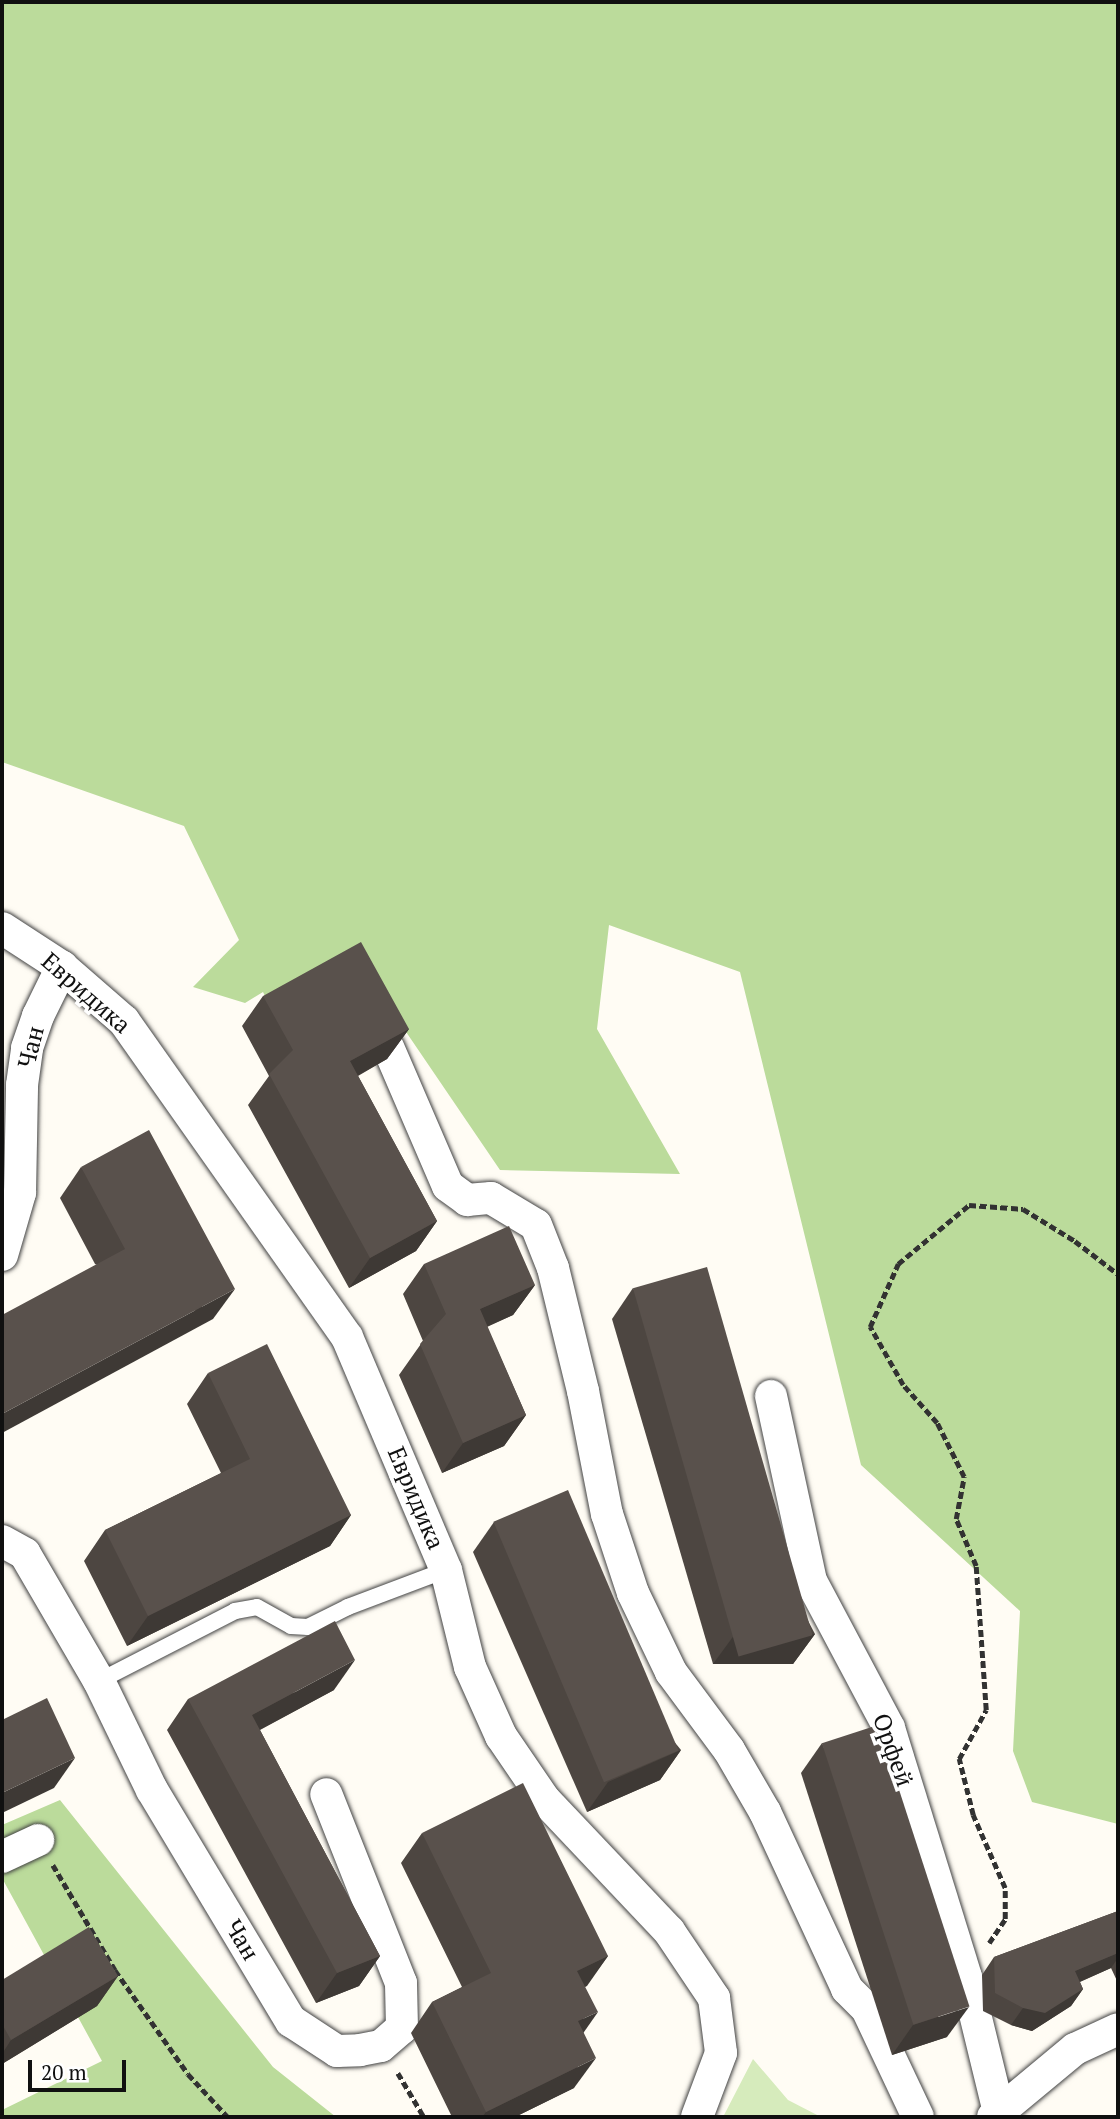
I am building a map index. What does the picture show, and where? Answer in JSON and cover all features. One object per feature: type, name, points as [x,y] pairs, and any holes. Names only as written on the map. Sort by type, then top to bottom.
[{"type":"street","name":"Евридика","points":[[2,928],[62,967],[124,1021],[346,1337],[446,1570],[470,1667],[501,1735],[544,1799],[668,1931],[714,1998],[721,2053],[697,2117]]},
{"type":"street","name":"Чан","points":[[2,1255],[20,1193],[22,1085],[27,1048],[62,967]]},
{"type":"street","points":[[388,1047],[448,1186],[467,1200],[491,1198],[536,1225],[553,1268],[583,1391],[607,1514],[633,1593],[671,1672],[729,1750],[765,1812],[847,1989],[867,2009],[918,2117]]},
{"type":"street","name":"Орфей","points":[[771,1396],[811,1581],[889,1728],[966,1977],[997,2116]]},
{"type":"street","name":"Чан","points":[[2,1541],[25,1554],[99,1681],[152,1790],[291,2021],[337,2051],[381,2046]]},
{"type":"street","points":[[326,1794],[401,1983],[402,2028],[381,2046]]},
{"type":"street","points":[[2,1857],[38,1840]]},
{"type":"street","points":[[997,2116],[1075,2049],[1118,2029]]},
{"type":"lane","points":[[99,1681],[235,1611],[257,1607],[291,1626],[308,1626],[348,1607],[446,1570]]},
{"type":"path","points":[[966,1977],[1004,1919],[1005,1888],[974,1815],[959,1759],[986,1710],[976,1566],[956,1519],[964,1477],[937,1423],[903,1385],[870,1327],[898,1264],[970,1205],[1023,1209],[1075,1241],[1118,1274]]},
{"type":"path","points":[[38,1840],[115,1970],[188,2074],[228,2117]]},
{"type":"path","points":[[381,2046],[424,2117]]},
{"type":"green space","points":[[2,2],[1118,2],[1118,1824],[1032,1802],[1013,1751],[1020,1611],[861,1465],[740,972],[609,925],[597,1029],[680,1174],[500,1170],[385,1001],[284,1035],[263,992],[245,1003],[193,987],[239,940],[184,826],[2,762]]},
{"type":"green space","points":[[60,1800],[273,2067],[336,2117],[2,2117],[2,2110],[102,2061],[2,1878],[2,1825]]},
{"type":"green space","points":[[753,2059],[788,2100],[821,2117],[723,2117]]},
{"type":"building","points":[[361,942],[409,1029],[350,1061],[437,1221],[370,1258],[269,1074],[293,1050],[263,996]]},
{"type":"building","points":[[149,1130],[235,1289],[2,1414],[2,1315],[125,1249],[81,1167]]},
{"type":"building","points":[[509,1226],[535,1285],[480,1309],[526,1415],[463,1443],[420,1344],[446,1314],[424,1264]]},
{"type":"building","points":[[707,1267],[813,1635],[739,1656],[633,1288]]},
{"type":"building","points":[[267,1344],[351,1515],[148,1616],[105,1530],[250,1459],[208,1373]]},
{"type":"building","points":[[568,1490],[679,1751],[604,1782],[493,1522]]},
{"type":"building","points":[[335,1621],[355,1660],[252,1715],[380,1956],[337,1973],[188,1699]]},
{"type":"building","points":[[47,1698],[75,1758],[2,1793],[2,1720]]},
{"type":"building","points":[[878,1725],[969,2007],[913,2025],[822,1743]]},
{"type":"building","points":[[523,1783],[608,1956],[577,1971],[598,2012],[578,2021],[596,2058],[486,2112],[432,2002],[491,1973],[422,1833]]},
{"type":"building","points":[[1118,1911],[1118,1953],[1075,1971],[1083,1989],[1045,2013],[1023,2008],[995,1993],[994,1957]]},
{"type":"building","points":[[89,1927],[118,1976],[11,2040],[2,2024],[2,1980]]}]
